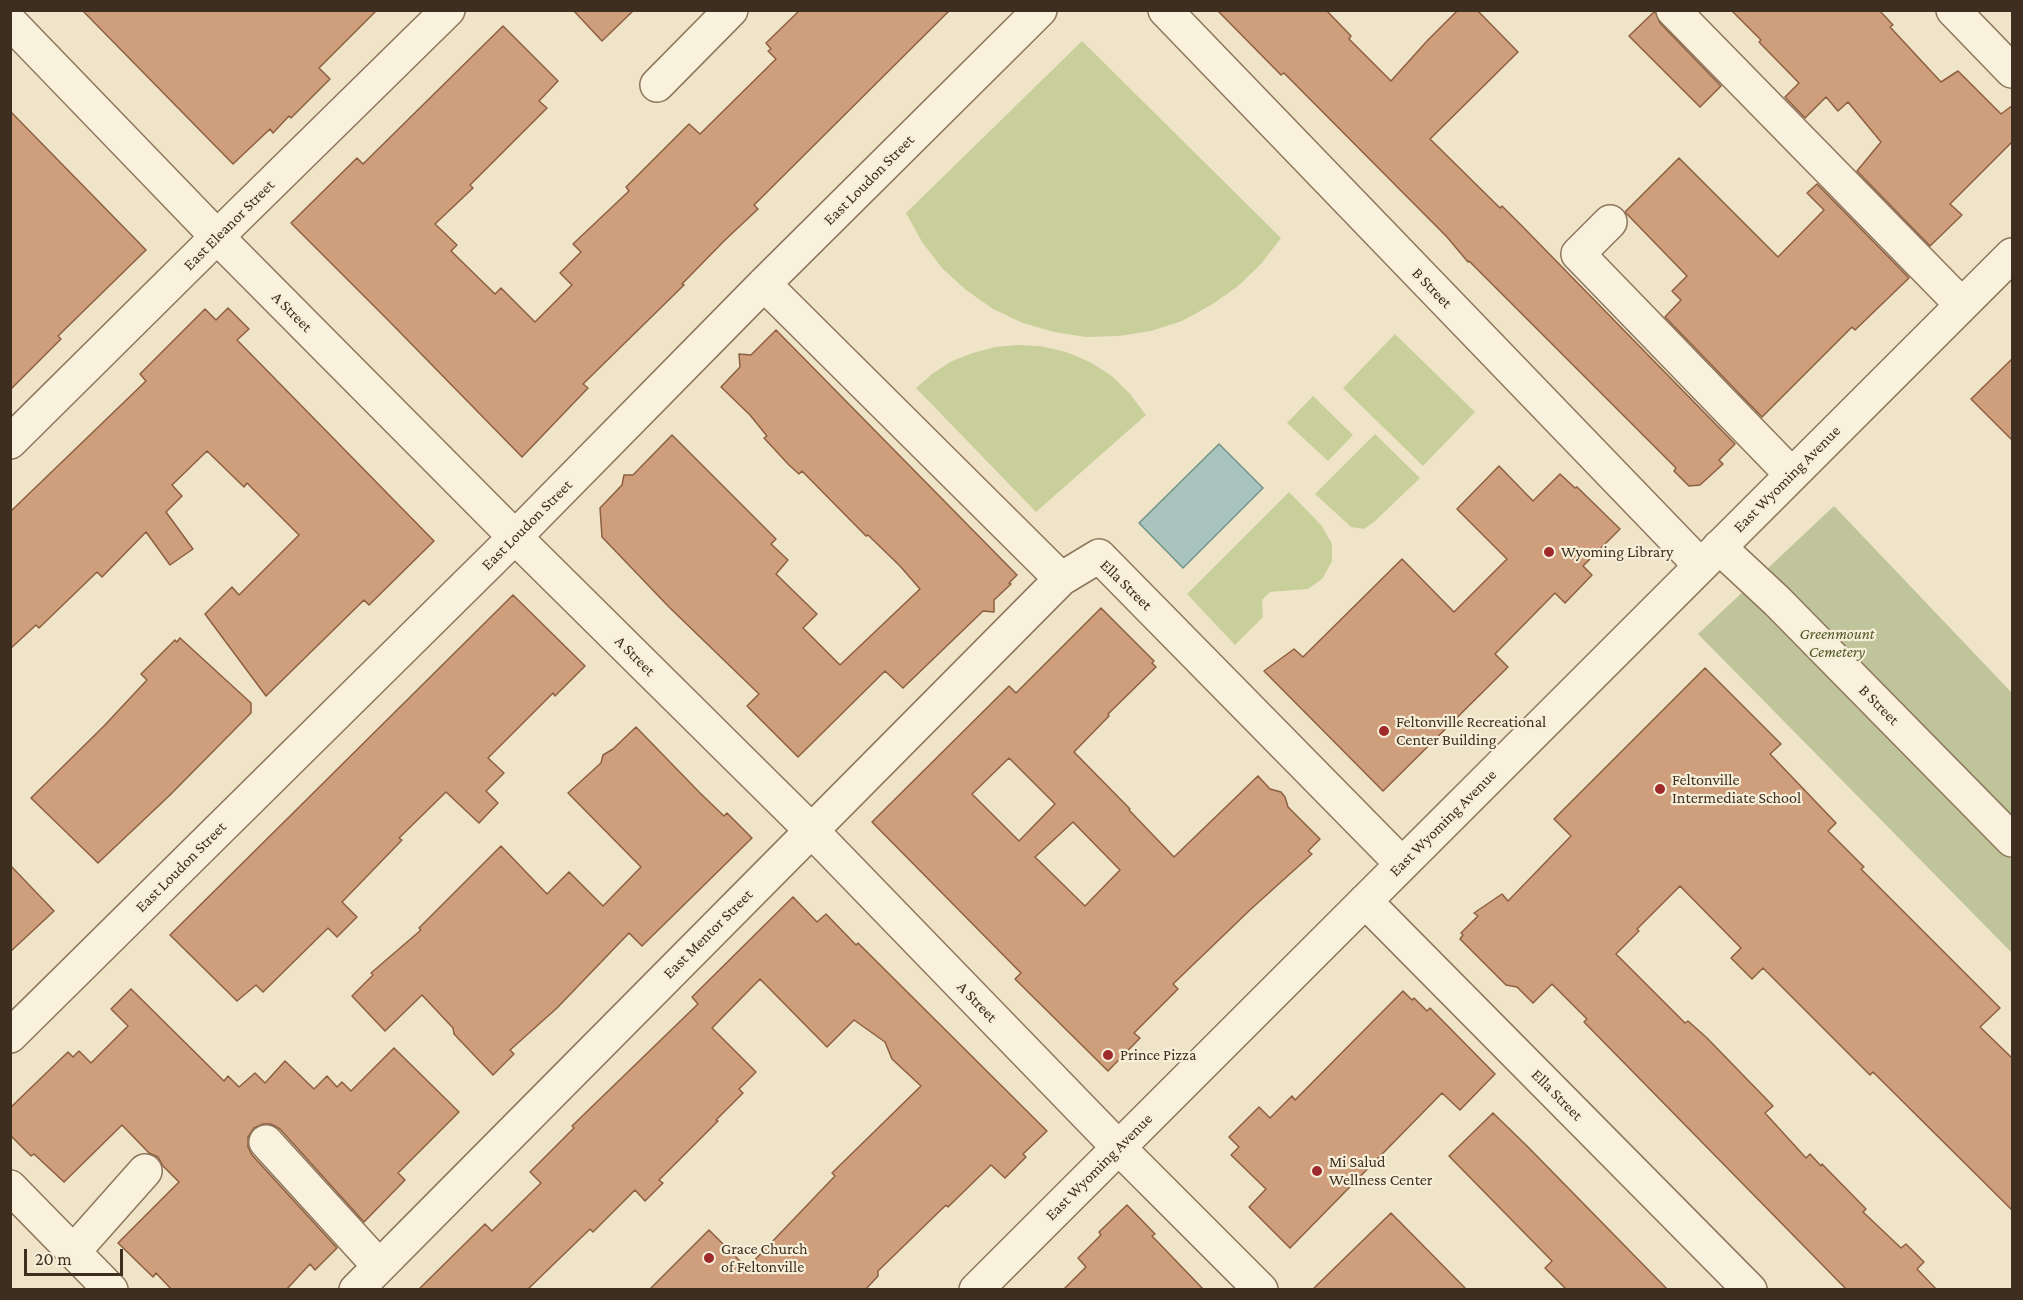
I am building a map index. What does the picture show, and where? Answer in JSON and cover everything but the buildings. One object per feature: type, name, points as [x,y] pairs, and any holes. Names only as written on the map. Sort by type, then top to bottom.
[{"type":"street","name":"East Eleanor Street","points":[[10,442],[448,10]]},
{"type":"street","points":[[657,85],[731,10]]},
{"type":"street","name":"East Loudon Street","points":[[10,1036],[515,537],[764,284],[1040,10]]},
{"type":"street","name":"B Street","points":[[1165,10],[1710,556],[1785,610],[2013,840]]},
{"type":"street","points":[[1673,10],[1962,305]]},
{"type":"street","points":[[1953,10],[2013,71]]},
{"type":"street","name":"A Street","points":[[10,22],[217,236],[515,537],[811,830],[1119,1148],[1261,1290]]},
{"type":"street","points":[[1610,222],[1578,254],[1792,475]]},
{"type":"street","name":"East Wyoming Avenue","points":[[976,1290],[2013,255]]},
{"type":"street","points":[[764,284],[1061,579]]},
{"type":"street","name":"Ella Street","points":[[1061,579],[1099,556],[1402,864]]},
{"type":"street","name":"East Mentor Street","points":[[356,1290],[1061,579]]},
{"type":"street","name":"Ella Street","points":[[1365,901],[1750,1290]]},
{"type":"street","points":[[266,1142],[379,1266]]},
{"type":"street","points":[[74,1251],[145,1172]]},
{"type":"street","points":[[10,1187],[111,1290]]},
{"type":"green space","points":[[1082,41],[1281,238],[1261,264],[1237,287],[1182,321],[1151,331],[1119,336],[1086,337],[1054,332],[1023,323],[993,309],[966,290],[942,268],[922,242],[906,213]]},
{"type":"green space","points":[[1395,334],[1475,412],[1423,466],[1343,388]]},
{"type":"green space","points":[[1040,346],[1066,352],[1090,362],[1112,376],[1146,415],[1036,512],[916,388],[952,361],[995,347]]},
{"type":"green space","points":[[1313,396],[1353,435],[1328,461],[1287,423]]},
{"type":"green space","points":[[1375,434],[1420,478],[1364,529],[1351,527],[1315,494]]},
{"type":"green space","points":[[1289,492],[1322,526],[1332,544],[1332,561],[1322,579],[1308,589],[1270,592],[1262,600],[1263,617],[1235,645],[1187,594]]},
{"type":"green space","name":"Greenmount Cemetery","points":[[1834,506],[2012,693],[2012,953],[1698,634]]},
{"type":"water","points":[[1219,444],[1263,488],[1183,568],[1139,523]]},
{"type":"place","name":"Wyoming Library","points":[[1549,552]]},
{"type":"place","name":"Feltonville Recreational Center Building","points":[[1384,731]]},
{"type":"place","name":"Feltonville Intermediate School","points":[[1660,789]]},
{"type":"place","name":"Prince Pizza","points":[[1108,1055]]},
{"type":"place","name":"Mi Salud Wellness Center","points":[[1317,1171]]},
{"type":"place","name":"Grace Church of Feltonville","points":[[709,1258]]}]
